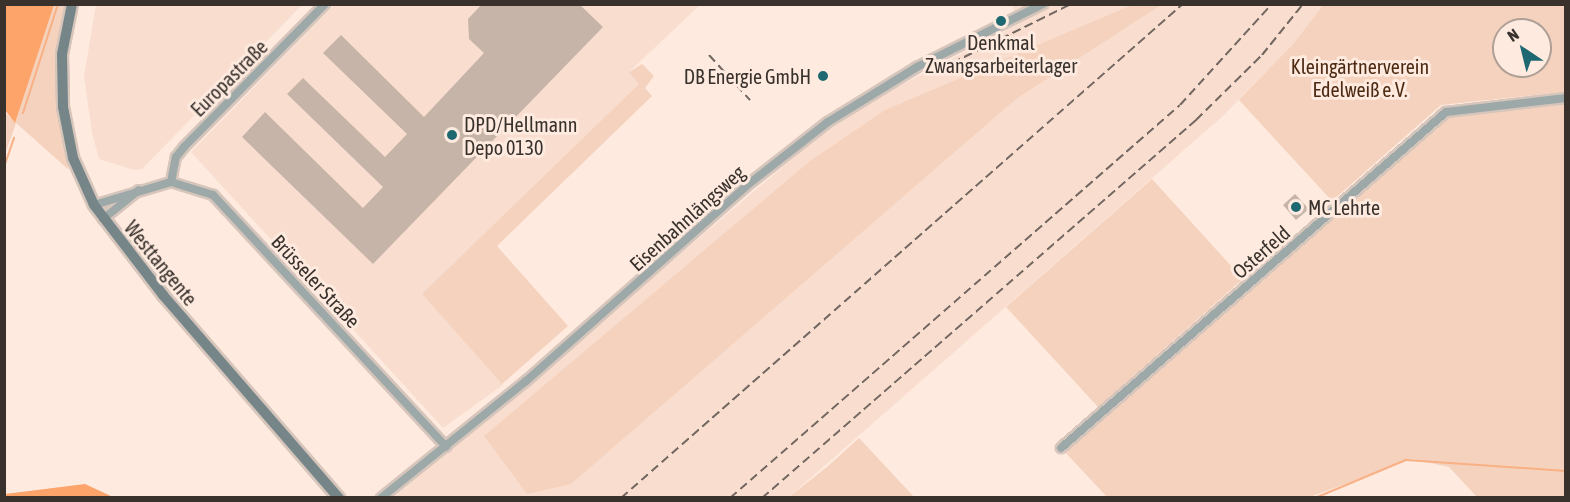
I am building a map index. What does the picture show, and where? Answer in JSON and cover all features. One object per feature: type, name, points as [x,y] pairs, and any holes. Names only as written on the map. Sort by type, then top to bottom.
[{"type":"main road","name":"Westtangente","points":[[72,4],[62,54],[63,107],[73,158],[94,205],[103,219],[339,498]]},
{"type":"street","name":"Europastraße","points":[[171,182],[176,157],[184,147],[325,4]]},
{"type":"street","name":"Eisenbahnlängsweg","points":[[381,498],[447,447],[828,122],[916,67],[1043,4]]},
{"type":"street","name":"Osterfeld","points":[[1060,448],[1446,112],[1566,98]]},
{"type":"street","name":"Brüsseler Straße","points":[[94,205],[140,189],[171,182],[197,187],[225,206],[447,447]]},
{"type":"street","name":"Brüsseler Straße","points":[[103,219],[140,189]]},
{"type":"shaded area","points":[[96,4],[302,5],[142,169],[134,170],[99,159],[92,133],[84,76]]},
{"type":"shaded area","points":[[4,5],[54,5],[15,123],[5,110]]},
{"type":"shaded area","points":[[334,5],[700,5],[629,72],[640,84],[423,295],[503,385],[443,428],[191,152]]},
{"type":"shaded area","points":[[1012,5],[1324,5],[1294,43],[1224,115],[789,497],[393,498],[812,142],[872,100],[1019,24]]},
{"type":"shaded area","points":[[85,484],[113,497],[5,497],[5,494]]},
{"type":"green space","name":"Kleingärtnerverein Edelweiß e.V.","points":[[1324,4],[1565,5],[1565,92],[1441,105],[1332,201],[1239,100],[1294,43]]},
{"type":"green space","points":[[54,5],[68,5],[56,66],[56,98],[69,170],[16,123],[5,154],[4,111],[15,122]]},
{"type":"green space","points":[[1132,5],[1161,5],[1016,99],[571,484],[527,494],[484,436],[810,161],[885,110]]},
{"type":"green space","points":[[642,64],[654,76],[645,88],[652,96],[497,246],[568,326],[502,384],[422,294],[639,84],[629,72]]},
{"type":"green space","points":[[1565,104],[1565,497],[1477,497],[1449,467],[1412,459],[1310,497],[1107,497],[1065,452],[1447,117]]},
{"type":"green space","points":[[1152,179],[1243,279],[1098,407],[1006,307]]},
{"type":"green space","points":[[859,438],[914,497],[789,497],[827,467]]},
{"type":"building","name":"DPD/Hellmann Depo 0130","points":[[482,4],[579,4],[603,27],[373,264],[242,137],[265,112],[363,208],[383,187],[287,94],[303,78],[385,157],[407,134],[323,53],[341,35],[424,117],[484,53],[469,39],[468,19]]},
{"type":"building","name":"MC Lehrte","points":[[1295,194],[1309,209],[1296,220],[1283,205]]},
{"type":"waterway","points":[[23,113],[58,4]]},
{"type":"waterway","points":[[4,167],[14,138]]},
{"type":"waterway","points":[[1315,498],[1406,460],[1566,471]]},
{"type":"railway","points":[[945,4],[1042,4]]},
{"type":"railway","points":[[940,69],[1071,4]]},
{"type":"railway","points":[[621,498],[1183,4]]},
{"type":"railway","points":[[730,498],[1180,105],[1272,4]]},
{"type":"railway","points":[[762,498],[1196,120],[1262,55],[1303,4]]},
{"type":"railway","points":[[709,55],[750,100]]},
{"type":"place","name":"Denkmal Zwangsarbeiterlager","points":[[1001,21]]},
{"type":"place","name":"DB Energie GmbH","points":[[823,76]]},
{"type":"place","name":"DPD/Hellmann Depo 0130","points":[[452,135]]},
{"type":"place","name":"MC Lehrte","points":[[1296,207]]}]
